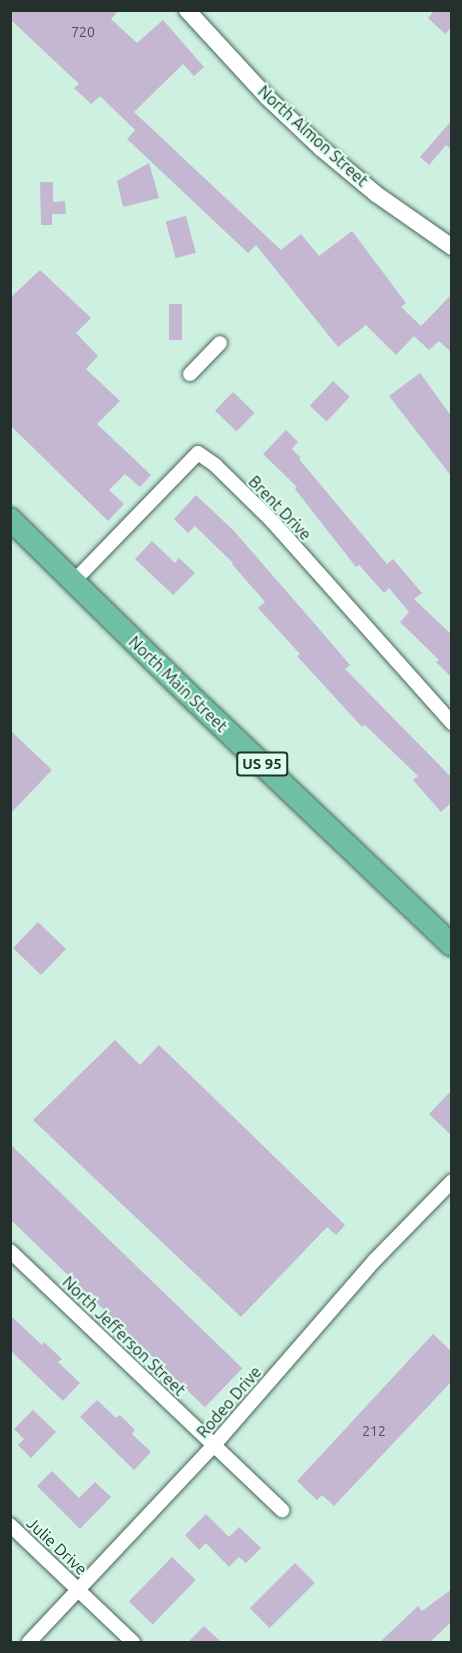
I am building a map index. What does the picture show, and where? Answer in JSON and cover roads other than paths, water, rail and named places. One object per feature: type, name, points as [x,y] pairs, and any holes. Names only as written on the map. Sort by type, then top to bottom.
[{"type":"highway","name":"North Main Street","points":[[10,519],[194,700],[450,942]]},
{"type":"street","name":"North Almon Street","points":[[187,10],[267,97],[321,148],[376,194],[452,247]]},
{"type":"street","points":[[190,374],[220,343]]},
{"type":"street","name":"Brent Drive","points":[[74,581],[198,453],[215,465],[272,521],[452,723]]},
{"type":"street","name":"Rodeo Drive","points":[[29,1642],[214,1445],[375,1260],[452,1181]]},
{"type":"street","name":"North Jefferson Street","points":[[10,1251],[282,1510]]},
{"type":"street","name":"Julie Drive","points":[[10,1525],[133,1642]]}]
